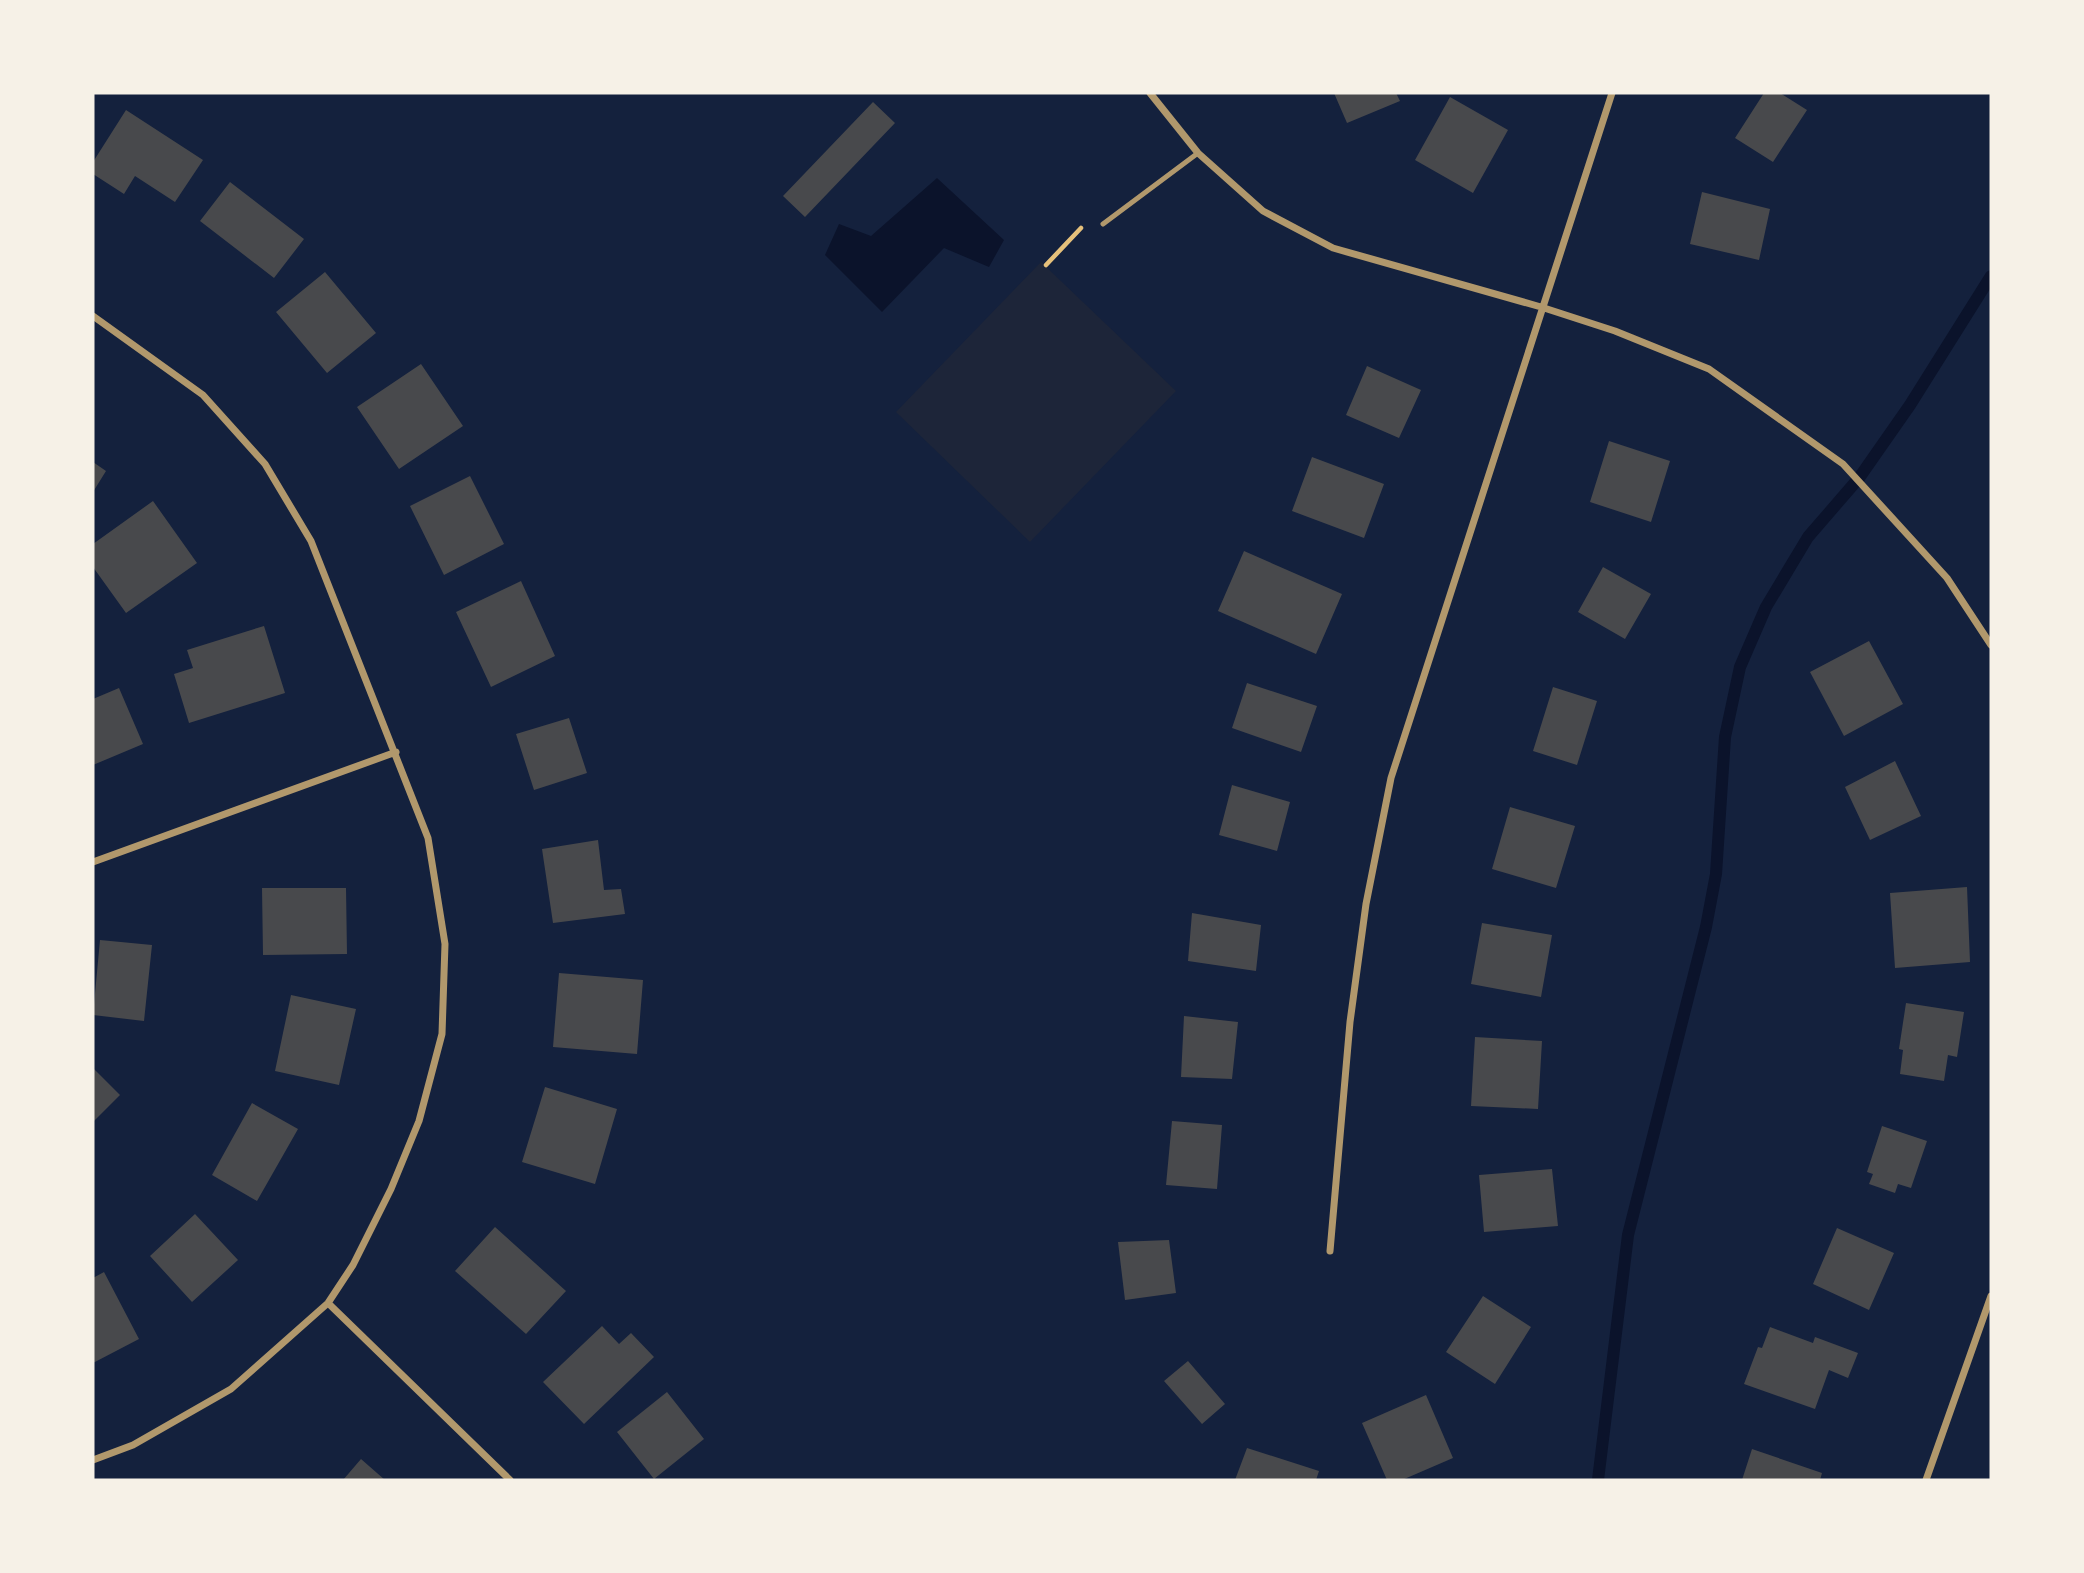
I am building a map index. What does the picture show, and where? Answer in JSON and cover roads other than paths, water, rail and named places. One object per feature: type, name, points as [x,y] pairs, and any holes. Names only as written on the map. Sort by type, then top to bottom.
[{"type":"street","points":[[1150,93],[1198,153],[1263,211],[1333,248],[1541,307],[1615,331],[1709,369],[1843,464],[1947,578],[1991,645]]},
{"type":"street","points":[[1330,1251],[1350,1021],[1366,904],[1391,778],[1612,93]]},
{"type":"street","points":[[93,316],[203,395],[265,464],[311,541],[428,838],[444,944],[442,1034],[419,1121],[391,1189],[353,1265],[328,1303],[231,1389],[133,1445],[93,1460]]},
{"type":"street","points":[[93,862],[396,752]]},
{"type":"street","points":[[1926,1480],[1990,1306],[1991,1296]]},
{"type":"street","points":[[328,1303],[510,1480]]},
{"type":"lane","points":[[1103,224],[1198,153]]},
{"type":"waterway","points":[[1598,1480],[1628,1235],[1706,927],[1716,874],[1725,737],[1740,667],[1766,607],[1808,537],[1859,478],[1910,405],[1991,276]]}]
